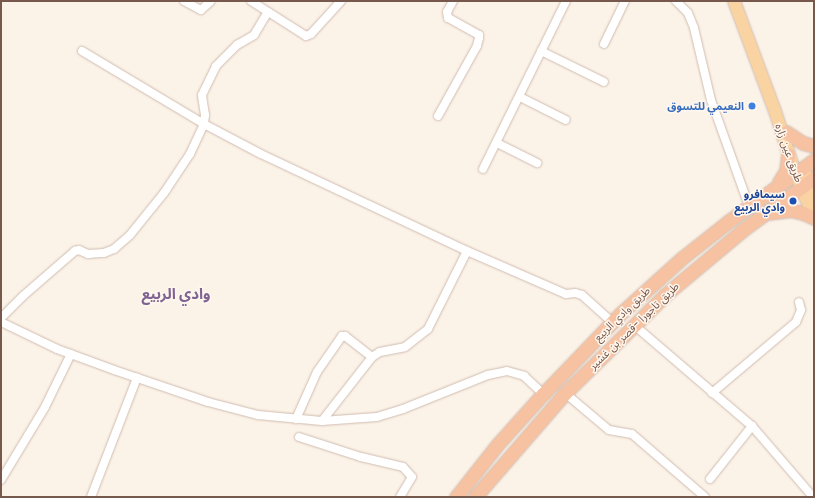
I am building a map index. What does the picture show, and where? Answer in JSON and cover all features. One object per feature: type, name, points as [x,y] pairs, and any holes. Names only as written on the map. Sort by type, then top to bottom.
[{"type":"highway","points":[[786,132],[803,144],[814,146]]},
{"type":"highway","points":[[774,188],[786,171],[788,154]]},
{"type":"highway","name":"طريق وادي الربيع","points":[[456,497],[497,445],[543,394],[612,322],[663,274],[749,206],[814,160]]},
{"type":"highway","name":"طريق تاجورا -قصر بن غشير","points":[[475,497],[565,393],[634,325],[694,269],[764,214],[808,182]]},
{"type":"highway","points":[[764,214],[790,210],[804,213],[814,218]]},
{"type":"main road","points":[[734,1],[775,111],[786,132],[799,170]]},
{"type":"main road","name":"طريق عين زاره","points":[[775,111],[788,154],[808,182],[814,194]]},
{"type":"main road","name":"طريق عين زاره","points":[[808,182],[814,218]]},
{"type":"street","points":[[184,1],[201,10],[210,1]]},
{"type":"street","points":[[251,1],[306,36],[310,34],[341,1]]},
{"type":"street","points":[[438,116],[477,46],[479,38],[479,35],[448,18],[447,12],[454,1]]},
{"type":"street","points":[[483,169],[497,144],[566,1]]},
{"type":"street","points":[[604,44],[626,1]]},
{"type":"street","points":[[676,1],[688,13],[694,28],[711,100],[749,206]]},
{"type":"street","points":[[1,318],[23,296],[75,251],[79,250],[88,254],[99,254],[114,249],[122,242],[180,171],[204,124],[206,115],[202,95],[216,66],[237,45],[254,35],[268,12]]},
{"type":"street","points":[[82,51],[204,124],[261,154],[467,251],[566,294],[575,293],[582,295],[612,322]]},
{"type":"street","points":[[541,51],[604,82]]},
{"type":"street","points":[[520,96],[566,120]]},
{"type":"street","points":[[497,144],[537,163]]},
{"type":"street","points":[[322,421],[372,357],[380,352],[405,347],[428,329],[467,251]]},
{"type":"street","points":[[712,393],[796,322],[801,310],[799,302]]},
{"type":"street","points":[[1,322],[37,340],[137,378],[234,410],[258,415],[322,421],[377,417],[403,409],[488,375],[507,371],[524,376],[543,394]]},
{"type":"street","points":[[634,325],[752,426],[812,497]]},
{"type":"street","points":[[296,419],[318,372],[342,336],[345,336],[372,357]]},
{"type":"street","points":[[1,480],[44,407],[71,354]]},
{"type":"street","points":[[91,497],[137,378]]},
{"type":"street","points":[[565,393],[609,430],[632,434],[705,497]]},
{"type":"street","points":[[710,479],[752,426]]},
{"type":"street","points":[[299,437],[361,457],[404,467],[412,477],[400,497]]},
{"type":"place","name":"النعيمي للتسوق","points":[[752,106]]},
{"type":"place","name":"سيمافرو وادي الربيع","points":[[793,201]]},
{"type":"district","name":"وادي الربيع","points":[[176,294]]}]
